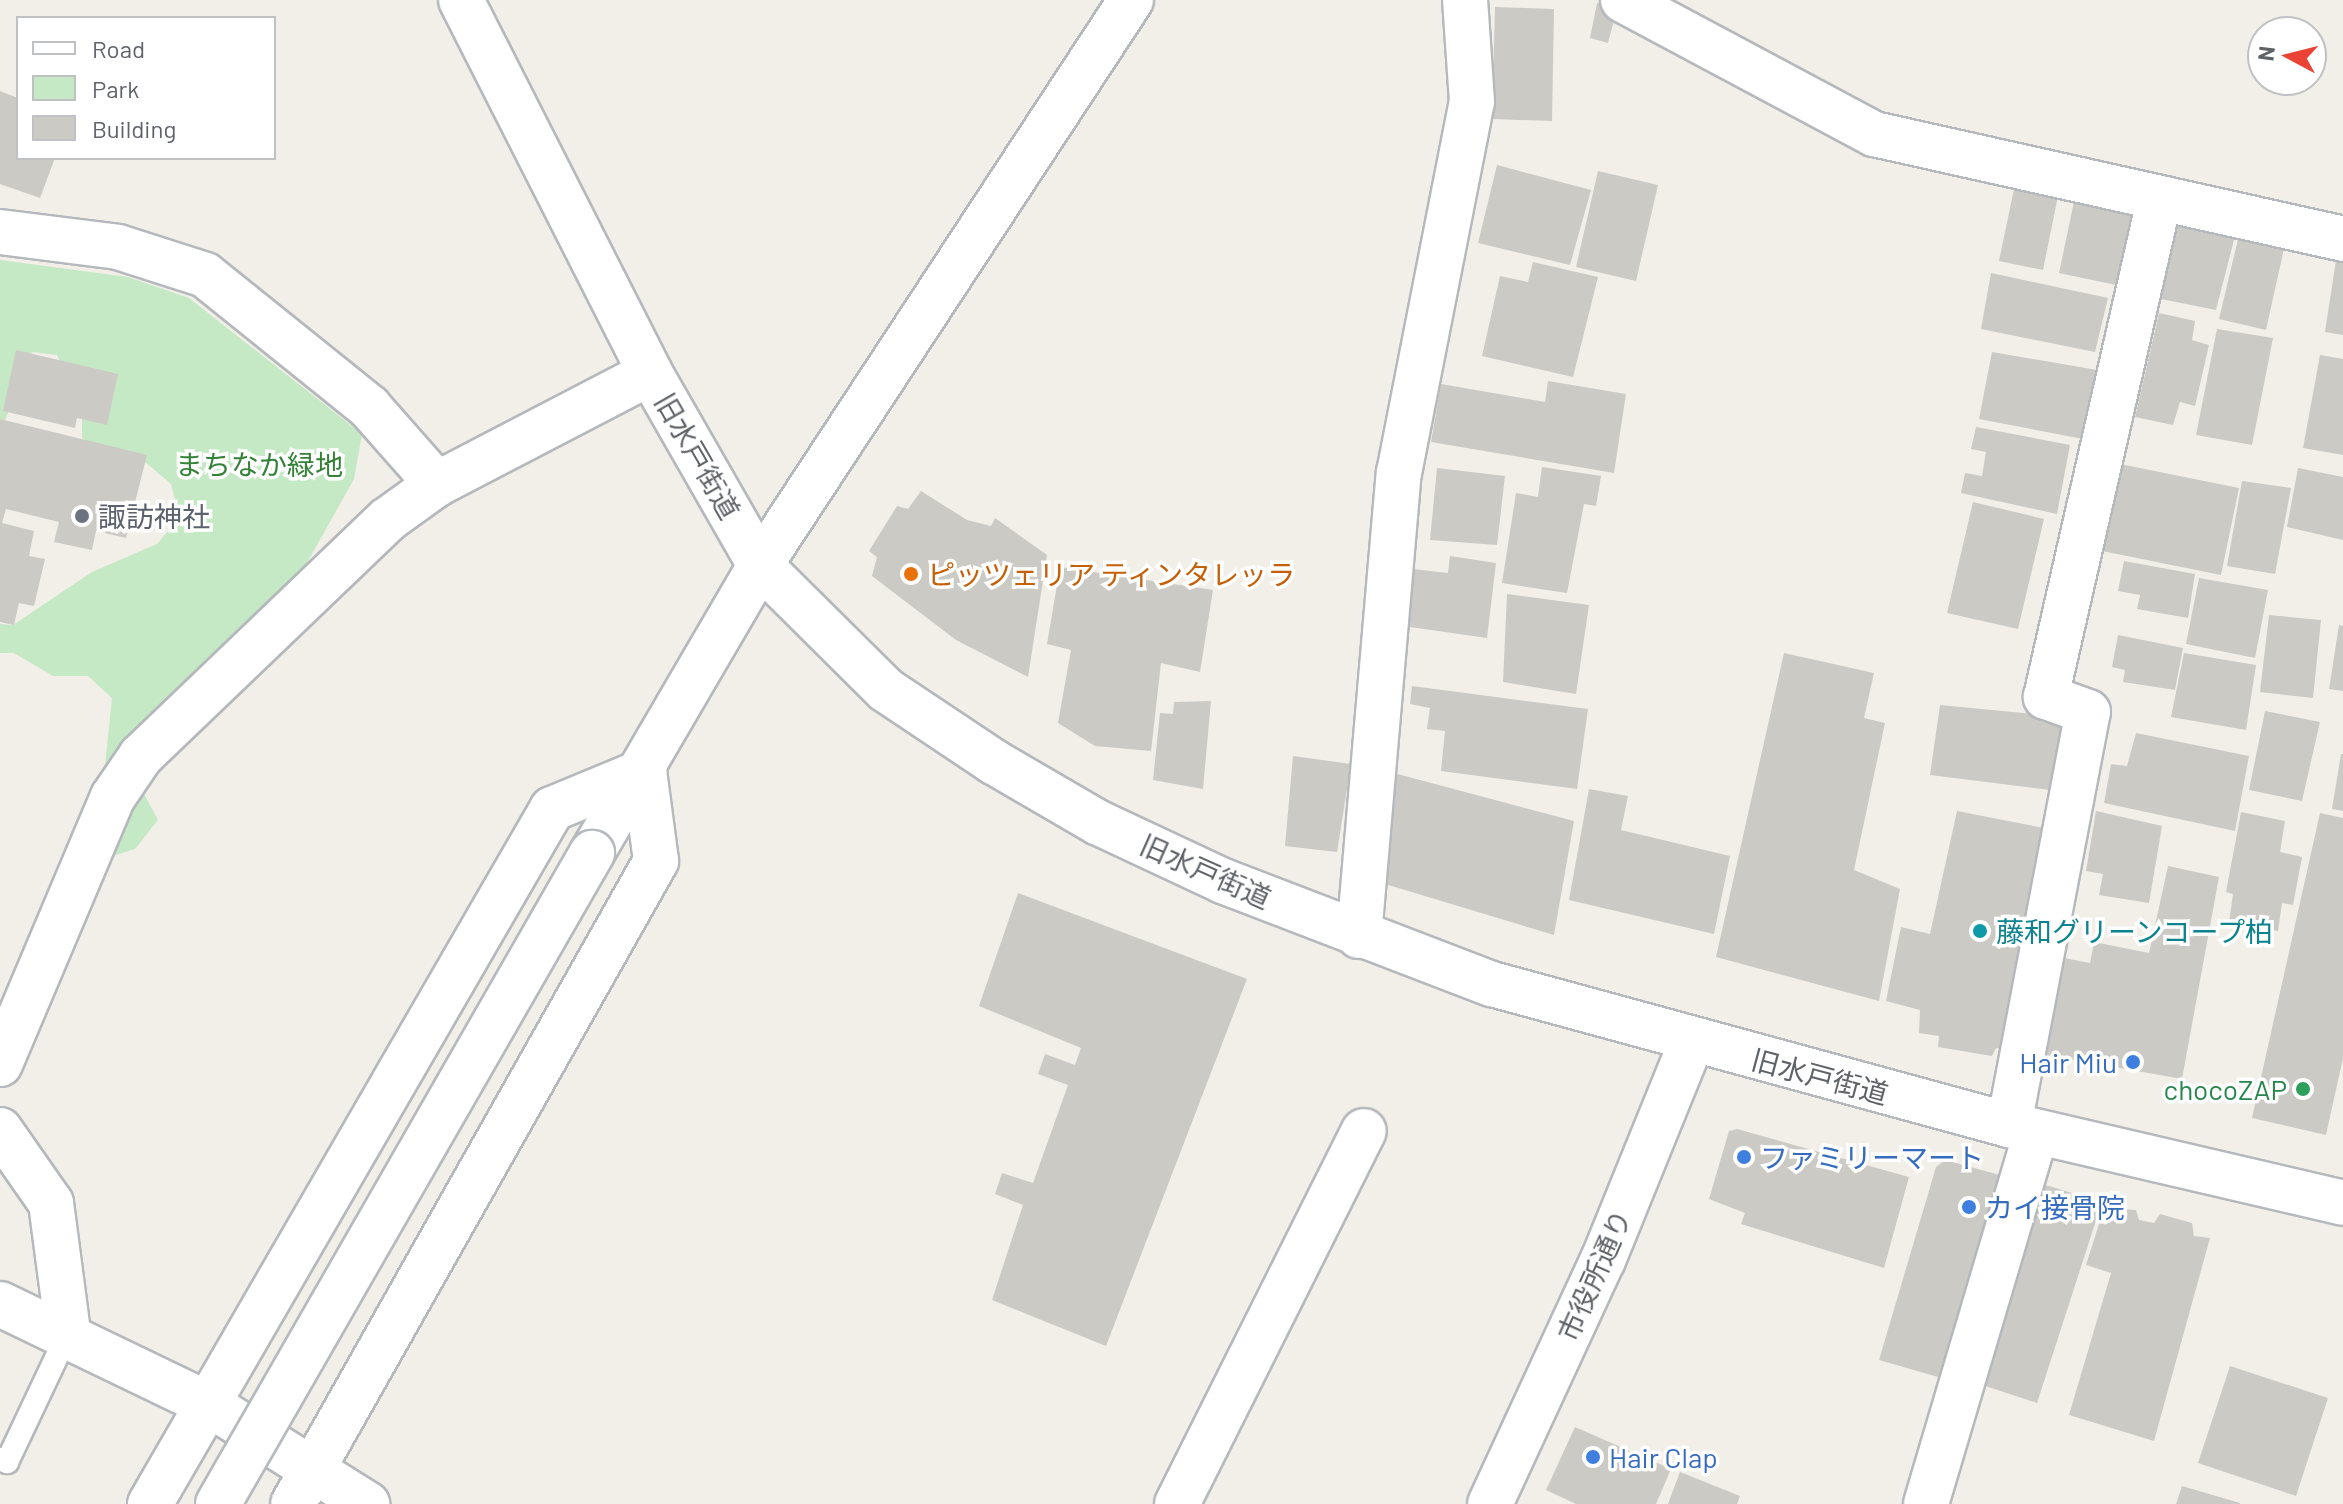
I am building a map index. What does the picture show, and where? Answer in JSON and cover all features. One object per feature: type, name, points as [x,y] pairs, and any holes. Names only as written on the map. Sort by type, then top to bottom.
[{"type":"street","name":"旧水戸街道","points":[[461,0],[650,373],[760,565],[886,690],[994,762],[1099,823],[1359,936],[1691,1043],[2023,1128],[2343,1203]]},
{"type":"street","points":[[218,1504],[592,853],[644,771],[760,565],[1131,0]]},
{"type":"street","points":[[1359,936],[1399,473],[1472,102],[1465,0]]},
{"type":"street","points":[[1623,0],[1874,134],[2159,201],[2343,239]]},
{"type":"street","points":[[1926,1504],[2023,1128],[2088,712],[2046,697],[2159,201]]},
{"type":"street","points":[[0,232],[118,247],[205,275],[369,407],[437,484]]},
{"type":"street","points":[[0,1064],[113,797],[141,756],[312,585],[437,484],[650,373]]},
{"type":"street","points":[[150,1504],[552,809],[644,771]]},
{"type":"street","points":[[302,1487],[656,861],[644,771]]},
{"type":"street","name":"市役所通り","points":[[1490,1504],[1603,1260],[1691,1043]]},
{"type":"street","points":[[0,1130],[51,1203],[68,1333]]},
{"type":"street","points":[[1177,1504],[1364,1131]]},
{"type":"street","points":[[0,1304],[68,1333],[210,1405],[302,1487],[367,1504]]},
{"type":"lane","points":[[0,1459],[7,1462],[68,1333]]},
{"type":"green space","name":"まちなか緑地","points":[[0,260],[128,277],[189,298],[362,434],[354,479],[293,588],[150,736],[143,792],[158,820],[135,849],[109,857],[103,785],[112,698],[88,676],[53,676],[14,653],[0,653],[0,624],[13,625],[92,572],[157,544],[180,517],[171,484],[144,461],[113,457],[82,438],[82,410],[57,355],[32,352],[0,433]]},
{"type":"building","points":[[1597,3],[1617,9],[1608,43],[1590,38]]},
{"type":"building","points":[[1495,7],[1554,9],[1552,121],[1492,119]]},
{"type":"building","points":[[0,91],[16,97],[16,160],[54,160],[40,198],[0,184]]},
{"type":"building","points":[[1497,165],[1591,190],[1570,265],[1478,243]]},
{"type":"building","points":[[1598,171],[1658,185],[1636,281],[1576,267]]},
{"type":"building","points":[[2014,189],[2058,196],[2043,270],[1999,261]]},
{"type":"building","points":[[2075,197],[2134,210],[2116,285],[2059,273]]},
{"type":"building","points":[[2179,222],[2235,236],[2216,310],[2161,299]]},
{"type":"building","points":[[2239,235],[2285,244],[2266,330],[2219,319]]},
{"type":"building","points":[[2336,260],[2343,261],[2343,335],[2325,332]]},
{"type":"building","points":[[1533,262],[1598,277],[1573,377],[1482,356],[1500,276],[1528,282]]},
{"type":"building","points":[[1991,273],[2108,298],[2095,352],[1981,329]]},
{"type":"building","points":[[2159,313],[2195,321],[2192,340],[2209,345],[2195,406],[2180,402],[2173,425],[2135,417]]},
{"type":"building","points":[[2217,329],[2273,338],[2252,445],[2196,435]]},
{"type":"building","name":"諏訪神社","points":[[16,350],[118,374],[107,425],[77,418],[75,428],[3,411]]},
{"type":"building","points":[[1992,352],[2097,370],[2083,439],[1979,419]]},
{"type":"building","points":[[2320,355],[2343,359],[2343,455],[2303,448]]},
{"type":"building","points":[[1548,381],[1626,394],[1614,473],[1431,442],[1441,384],[1545,402]]},
{"type":"building","name":"諏訪神社","points":[[0,419],[147,455],[126,538],[96,531],[92,550],[54,542],[59,522],[6,509],[2,523],[34,531],[29,556],[45,559],[34,606],[19,603],[14,625],[0,622]]},
{"type":"building","points":[[1976,427],[2070,445],[2057,514],[1961,493],[1965,473],[1982,476],[1986,452],[1971,449]]},
{"type":"building","points":[[2120,464],[2239,488],[2221,575],[2102,551]]},
{"type":"building","points":[[1542,467],[1601,476],[1596,506],[1584,504],[1567,593],[1502,583],[1516,493],[1538,497]]},
{"type":"building","points":[[1437,468],[1505,476],[1497,545],[1430,540]]},
{"type":"building","points":[[2298,468],[2343,477],[2343,540],[2287,527]]},
{"type":"building","points":[[2242,481],[2291,488],[2275,574],[2227,566]]},
{"type":"building","points":[[921,491],[967,520],[991,526],[995,518],[1047,555],[1028,677],[956,640],[872,576],[877,557],[869,551],[897,506],[908,509]]},
{"type":"building","points":[[1973,502],[2044,519],[2018,629],[1947,613]]},
{"type":"building","points":[[1450,556],[1496,563],[1487,638],[1403,626],[1413,569],[1448,573]]},
{"type":"building","points":[[2124,561],[2195,574],[2188,618],[2137,609],[2140,595],[2118,591]]},
{"type":"building","points":[[1060,567],[1213,590],[1200,672],[1161,663],[1151,751],[1095,746],[1058,723],[1071,650],[1047,644]]},
{"type":"building","points":[[2199,578],[2268,590],[2255,658],[2186,644]]},
{"type":"building","points":[[1507,594],[1589,605],[1576,694],[1503,682]]},
{"type":"building","points":[[2269,615],[2321,620],[2313,698],[2260,692]]},
{"type":"building","points":[[2339,625],[2343,626],[2343,691],[2329,689]]},
{"type":"building","points":[[2118,635],[2183,648],[2175,690],[2123,682],[2125,670],[2112,667]]},
{"type":"building","points":[[1784,653],[1874,673],[1864,718],[1885,723],[1854,870],[1900,889],[1879,1001],[1716,957]]},
{"type":"building","points":[[2184,653],[2256,665],[2246,730],[2171,717]]},
{"type":"building","points":[[1412,686],[1588,709],[1577,789],[1441,771],[1445,731],[1427,729],[1430,708],[1410,704]]},
{"type":"building","points":[[1211,701],[1203,789],[1153,780],[1160,713],[1173,714],[1174,702]]},
{"type":"building","points":[[1940,705],[2066,717],[2057,791],[1930,775]]},
{"type":"building","points":[[2265,711],[2320,722],[2302,801],[2249,790]]},
{"type":"building","points":[[2136,733],[2249,756],[2235,831],[2104,803],[2111,764],[2127,766]]},
{"type":"building","points":[[2343,754],[2343,811],[2332,809]]},
{"type":"building","points":[[1293,756],[1351,764],[1337,852],[1285,846]]},
{"type":"building","points":[[1390,772],[1574,821],[1554,935],[1385,884]]},
{"type":"building","points":[[1589,789],[1628,796],[1621,830],[1730,856],[1714,934],[1569,900]]},
{"type":"building","name":"藤和グリーンコープ柏","points":[[1957,811],[2049,829],[2008,1050],[1996,1048],[1992,1056],[1938,1047],[1939,1036],[1919,1033],[1920,1010],[1886,1001],[1901,927],[1930,934]]},
{"type":"building","points":[[2096,811],[2162,826],[2149,903],[2099,895],[2103,874],[2086,871]]},
{"type":"building","points":[[2241,812],[2285,821],[2280,852],[2302,857],[2293,905],[2282,903],[2278,931],[2229,923],[2233,894],[2226,892]]},
{"type":"building","points":[[2320,813],[2343,818],[2343,1058],[2326,1135],[2252,1118]]},
{"type":"building","points":[[2168,866],[2219,877],[2182,1079],[2047,1055],[2064,958],[2090,963],[2094,942],[2149,953]]},
{"type":"building","points":[[1018,893],[1247,979],[1106,1346],[992,1300],[1023,1205],[995,1194],[1002,1173],[1033,1183],[1068,1085],[1038,1074],[1045,1054],[1075,1065],[1081,1048],[979,1006]]},
{"type":"building","points":[[1737,1129],[1909,1177],[1884,1268],[1741,1224],[1745,1213],[1709,1199],[1729,1131]]},
{"type":"building","points":[[1945,1160],[2007,1177],[1945,1379],[1879,1360],[1936,1167]]},
{"type":"building","points":[[2039,1183],[2102,1202],[2037,1403],[1976,1383]]},
{"type":"building","points":[[2104,1208],[2136,1210],[2139,1220],[2154,1223],[2160,1214],[2192,1223],[2194,1236],[2210,1238],[2154,1441],[2069,1415],[2111,1273],[2086,1265]]},
{"type":"building","points":[[2230,1366],[2328,1398],[2296,1496],[2198,1463]]},
{"type":"building","points":[[1575,1427],[1671,1469],[1656,1504],[1576,1504],[1546,1490]]},
{"type":"building","points":[[1680,1472],[1740,1496],[1737,1504],[1668,1504]]},
{"type":"building","points":[[2182,1486],[2240,1503],[2240,1504],[2176,1504]]},
{"type":"place","name":"諏訪神社","points":[[82,516]]},
{"type":"place","name":"ピッツェリア ティンタレッラ","points":[[911,574]]},
{"type":"place","name":"藤和グリーンコープ柏","points":[[1980,931]]},
{"type":"place","name":"Hair Miu","points":[[2133,1062]]},
{"type":"place","name":"chocoZAP","points":[[2303,1089]]},
{"type":"place","name":"ファミリーマート","points":[[1744,1157]]},
{"type":"place","name":"カイ接骨院","points":[[1969,1207]]},
{"type":"place","name":"Hair Clap","points":[[1593,1457]]}]
